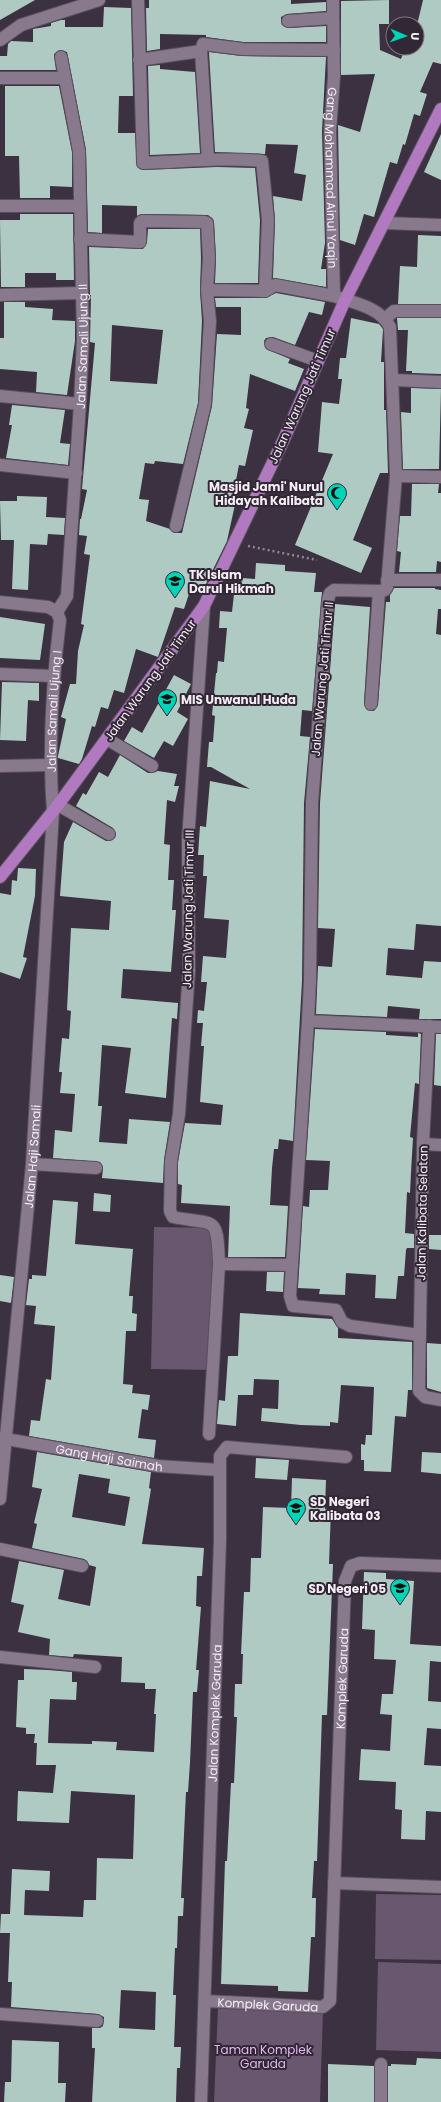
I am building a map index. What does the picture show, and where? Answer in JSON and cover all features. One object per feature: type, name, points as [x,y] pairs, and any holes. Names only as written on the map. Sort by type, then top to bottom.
[{"type":"main road","name":"Jalan Warung Jati Timur","points":[[0,877],[55,808],[204,606],[236,544],[318,361],[339,298],[384,223],[441,109]]},
{"type":"street","points":[[0,40],[21,26],[99,0]]},
{"type":"street","points":[[138,0],[143,163],[245,159],[262,161],[268,220],[265,291]]},
{"type":"street","name":"Gang Mohammad Ainul Yaqin","points":[[333,0],[334,76],[330,132],[339,298]]},
{"type":"street","points":[[288,21],[333,18]]},
{"type":"street","points":[[208,160],[201,51],[203,44],[242,49],[334,50]]},
{"type":"street","points":[[139,60],[201,51]]},
{"type":"street","name":"Jalan Samali Ujung II","points":[[57,612],[67,596],[76,473],[83,338],[79,151],[61,57]]},
{"type":"street","points":[[0,78],[65,78]]},
{"type":"street","points":[[0,206],[80,206]]},
{"type":"street","points":[[80,239],[140,242],[140,223],[142,222],[205,222],[207,224],[209,258],[207,290],[210,321],[205,404],[176,526]]},
{"type":"street","points":[[384,223],[441,225]]},
{"type":"street","points":[[207,290],[265,291],[275,285],[339,298],[377,311],[386,318],[390,327],[394,380],[396,476],[387,580],[385,590],[379,591],[371,704]]},
{"type":"street","points":[[0,295],[81,293]]},
{"type":"street","points":[[386,318],[394,311],[441,311]]},
{"type":"street","points":[[271,344],[318,361]]},
{"type":"street","points":[[394,380],[441,382]]},
{"type":"street","points":[[0,396],[80,404]]},
{"type":"street","points":[[0,465],[76,473]]},
{"type":"street","points":[[396,476],[441,477]]},
{"type":"street","points":[[387,580],[441,580]]},
{"type":"street","name":"Jalan Warung Jati Timur II","points":[[308,1021],[310,981],[312,803],[328,600],[330,593],[334,590],[379,591]]},
{"type":"street","points":[[0,602],[48,607],[57,612]]},
{"type":"street","name":"Jalan Warung Jati Timur III","points":[[204,606],[188,840],[189,971],[179,1114],[171,1160],[170,1211],[173,1217],[204,1221],[214,1226],[218,1236],[219,1264]]},
{"type":"street","name":"Jalan Samali Ujung I","points":[[55,808],[50,765],[53,676],[60,620],[57,612]]},
{"type":"street","points":[[0,674],[53,676]]},
{"type":"street","points":[[106,739],[152,766]]},
{"type":"street","points":[[0,766],[50,765]]},
{"type":"street","points":[[55,808],[109,834]]},
{"type":"street","name":"Jalan Haji Samali","points":[[0,1499],[6,1383],[32,1164],[55,808]]},
{"type":"street","points":[[420,1335],[350,1326],[342,1322],[336,1310],[293,1306],[290,1296],[308,1021],[441,1027]]},
{"type":"street","name":"Jalan Kalibata Selatan","points":[[429,1026],[423,1144],[419,1391],[425,1397],[441,1400]]},
{"type":"street","points":[[423,1144],[441,1145]]},
{"type":"street","points":[[32,1164],[96,1168]]},
{"type":"street","points":[[209,1434],[219,1264],[292,1265]]},
{"type":"street","name":"Gang Haji Saimah","points":[[4,1438],[158,1466],[219,1470]]},
{"type":"street","name":"Jalan Komplek Garuda","points":[[201,2102],[220,1556],[220,1456],[227,1447],[346,1457]]},
{"type":"street","points":[[0,1549],[82,1566]]},
{"type":"street","name":"Komplek Garuda","points":[[205,2001],[323,2006],[328,2004],[330,2001],[345,1581],[352,1566],[360,1562],[441,1566]]},
{"type":"street","points":[[0,1657],[95,1666]]},
{"type":"street","points":[[334,1883],[441,1887]]},
{"type":"street","points":[[0,2014],[97,2021]]},
{"type":"street","points":[[381,2064],[381,2102]]},
{"type":"path","points":[[236,544],[316,560]]},
{"type":"green space","points":[[154,1227],[215,1228],[212,1370],[151,1369]]},
{"type":"green space","points":[[376,1894],[441,1895],[441,1960],[375,1959]]},
{"type":"green space","points":[[378,1962],[441,1964],[441,2052],[376,2050]]},
{"type":"green space","name":"Taman Komplek Garuda","points":[[218,2008],[323,2012],[320,2102],[214,2102]]},
{"type":"building","points":[[0,0],[35,0],[0,20]]},
{"type":"building","points":[[149,0],[291,0],[291,4],[326,2],[326,11],[287,14],[281,17],[281,21],[282,25],[288,28],[326,26],[326,42],[243,42],[206,37],[206,35],[160,34],[160,49],[147,51],[146,8],[149,8]]},
{"type":"building","points":[[389,0],[389,16],[385,16],[385,24],[379,24],[380,50],[385,52],[385,56],[394,56],[401,59],[402,56],[425,56],[425,16],[419,16],[423,0],[441,0],[441,64],[433,62],[420,92],[427,94],[420,116],[414,114],[405,145],[403,144],[397,164],[390,162],[374,217],[364,214],[355,245],[340,240],[338,125],[360,132],[375,74],[341,75],[341,1]]},
{"type":"building","points":[[104,7],[131,8],[133,96],[119,96],[118,133],[135,133],[137,167],[143,170],[217,167],[255,168],[260,220],[258,283],[215,283],[216,258],[214,223],[213,219],[208,215],[142,214],[137,216],[137,206],[102,205],[102,233],[88,232],[86,150],[67,52],[60,50],[54,54],[56,70],[0,70],[0,56],[7,56],[8,44],[11,41],[33,42],[33,29],[51,26],[51,23],[61,20],[65,20],[65,27],[103,27]]},
{"type":"building","points":[[209,52],[242,56],[326,57],[322,131],[325,243],[321,269],[326,269],[326,287],[273,278],[275,220],[273,196],[302,201],[306,175],[294,173],[298,145],[266,144],[265,154],[215,152]]},
{"type":"building","points":[[160,65],[160,69],[195,72],[200,153],[150,155],[148,66]]},
{"type":"building","points":[[5,86],[59,86],[72,152],[72,187],[50,186],[50,198],[20,198],[19,156],[5,156]]},
{"type":"building","points":[[441,134],[441,180],[424,172]]},
{"type":"building","points":[[20,214],[73,214],[74,280],[56,280],[56,273],[25,273],[25,287],[1,287],[0,220],[20,220]]},
{"type":"building","points":[[148,229],[200,229],[200,291],[202,321],[198,403],[183,464],[155,461],[154,464],[145,463],[139,499],[149,500],[146,521],[170,529],[174,533],[182,533],[212,406],[217,334],[241,335],[241,307],[216,307],[215,298],[265,298],[276,293],[325,302],[322,315],[309,312],[295,345],[273,337],[266,338],[264,341],[266,349],[290,359],[288,363],[304,369],[295,391],[250,374],[246,408],[249,409],[244,428],[253,430],[245,466],[239,465],[234,490],[238,491],[227,541],[202,592],[191,588],[184,609],[175,607],[158,657],[136,649],[124,693],[114,690],[108,709],[101,707],[95,727],[92,726],[82,759],[79,764],[58,758],[58,756],[66,719],[61,717],[70,684],[76,684],[78,651],[84,625],[81,624],[90,555],[84,554],[87,536],[79,535],[80,519],[87,490],[82,489],[95,343],[90,342],[91,295],[89,247],[143,249],[147,242]],"holes":[[[112,325],[163,330],[157,384],[110,381]]]},
{"type":"building","points":[[418,235],[441,236],[441,304],[398,304],[400,266],[417,267]]},
{"type":"building","points":[[4,302],[25,302],[25,307],[53,309],[52,320],[75,321],[75,341],[67,395],[36,392],[37,372],[0,369],[0,338],[4,338]]},
{"type":"building","points":[[351,318],[379,324],[383,329],[381,362],[384,362],[384,410],[386,410],[388,473],[380,473],[353,540],[372,548],[361,573],[295,545],[333,454],[318,452],[322,402],[339,404],[342,379],[338,379],[340,358],[346,358]]},
{"type":"building","points":[[397,318],[441,318],[441,374],[412,373],[412,371],[406,371],[408,330],[398,330]]},
{"type":"building","points":[[411,388],[441,389],[439,469],[403,469],[401,412],[411,413]]},
{"type":"building","points":[[12,405],[65,410],[60,443],[70,444],[68,465],[6,458],[12,425],[9,425]]},
{"type":"building","points":[[412,484],[439,484],[438,493],[441,493],[441,562],[437,561],[436,572],[399,572],[401,552],[397,551],[400,516],[411,516]]},
{"type":"building","points":[[17,496],[47,497],[46,517],[65,518],[64,535],[48,534],[47,545],[30,544],[28,590],[12,589],[14,540],[1,540],[0,501],[17,501]]},
{"type":"building","points":[[256,563],[285,565],[285,571],[316,573],[314,592],[322,592],[312,711],[302,710],[300,736],[310,737],[304,803],[302,981],[293,1141],[279,1139],[278,1149],[274,1149],[272,1168],[270,1205],[288,1206],[285,1257],[228,1257],[230,1206],[181,1203],[182,1185],[178,1184],[178,1162],[185,1123],[221,1125],[223,1105],[200,1102],[204,1046],[201,1046],[203,1023],[197,1023],[198,1010],[204,1011],[207,982],[201,982],[203,956],[226,958],[229,920],[204,918],[207,876],[203,876],[204,855],[198,855],[200,826],[206,827],[210,781],[250,789],[211,767],[207,767],[209,742],[213,742],[215,716],[212,715],[216,673],[218,661],[224,662],[227,628],[219,628],[220,611],[232,612],[234,594],[240,595],[242,578],[255,579]]},
{"type":"building","points":[[394,588],[435,588],[441,590],[441,609],[438,609],[436,634],[441,635],[441,926],[416,924],[414,950],[388,948],[386,975],[422,978],[424,961],[441,962],[441,1019],[419,1019],[420,1009],[388,1006],[387,1017],[316,1014],[318,966],[332,967],[335,929],[318,928],[320,803],[335,604],[370,607],[364,703],[367,710],[374,711],[378,705],[386,602],[390,602],[390,595]]},
{"type":"building","points":[[0,617],[45,624],[40,660],[0,658]]},
{"type":"building","name":"MIS Unwanul Huda","points":[[174,675],[191,684],[177,712],[188,719],[173,746],[164,741],[154,758],[124,741],[132,727],[142,733]]},
{"type":"building","points":[[2,682],[39,683],[39,701],[28,700],[26,741],[0,740]]},
{"type":"building","points":[[120,755],[148,773],[158,771],[177,774],[174,786],[179,786],[175,802],[167,800],[164,844],[170,845],[168,880],[174,880],[172,910],[176,910],[171,972],[123,969],[121,998],[178,1003],[177,1019],[172,1018],[166,1098],[125,1093],[131,1048],[102,1045],[98,1106],[102,1106],[99,1142],[127,1144],[129,1119],[170,1122],[164,1160],[163,1183],[102,1178],[103,1168],[100,1162],[53,1158],[55,1130],[72,1132],[75,1094],[60,1093],[62,1072],[59,1072],[62,1038],[69,1039],[71,1011],[67,1010],[71,928],[109,930],[111,901],[60,896],[64,842],[73,822],[106,841],[115,838],[116,834],[113,828],[76,806],[83,793],[86,795],[99,772],[108,777]]},
{"type":"building","points":[[18,868],[36,869],[35,896],[23,957],[27,958],[20,979],[0,972],[0,893],[11,895],[12,880],[17,881]]},
{"type":"building","points":[[315,1029],[386,1032],[386,1035],[418,1037],[418,1033],[421,1034],[419,1084],[415,1083],[410,1137],[413,1138],[410,1193],[407,1192],[405,1233],[414,1234],[414,1248],[407,1248],[406,1250],[404,1276],[398,1276],[396,1299],[375,1298],[376,1275],[346,1273],[345,1295],[319,1294],[320,1289],[298,1288],[303,1206],[309,1207],[310,1190],[328,1190],[330,1161],[306,1160]]},
{"type":"building","points":[[436,1034],[441,1034],[441,1086],[434,1085]]},
{"type":"building","points":[[94,1193],[111,1195],[110,1212],[93,1211]]},
{"type":"building","points":[[53,1200],[78,1202],[75,1244],[133,1249],[129,1296],[133,1296],[132,1313],[137,1314],[136,1331],[126,1331],[123,1384],[133,1385],[132,1393],[150,1395],[148,1410],[142,1409],[138,1438],[156,1440],[154,1458],[29,1436],[31,1420],[40,1421],[46,1379],[51,1380],[55,1326],[34,1324],[36,1306],[26,1305],[29,1279],[32,1279],[32,1275],[46,1276]]},
{"type":"building","points":[[429,1235],[441,1235],[441,1250],[429,1249]]},
{"type":"building","points":[[267,1272],[284,1272],[283,1292],[266,1291]]},
{"type":"building","points":[[0,1275],[14,1277],[11,1303],[0,1301]]},
{"type":"building","points":[[240,1313],[332,1319],[338,1328],[338,1338],[412,1342],[412,1390],[408,1390],[406,1417],[395,1416],[391,1472],[364,1471],[364,1460],[361,1460],[361,1444],[365,1445],[366,1435],[372,1435],[374,1387],[341,1385],[338,1423],[330,1422],[330,1426],[301,1425],[261,1421],[262,1408],[278,1409],[279,1380],[254,1379],[253,1395],[238,1395],[236,1426],[217,1424],[219,1400],[225,1401],[228,1356],[238,1356]]},
{"type":"building","points":[[427,1343],[441,1344],[441,1392],[427,1388]]},
{"type":"building","points":[[37,1452],[151,1472],[149,1488],[151,1489],[142,1544],[204,1548],[202,1576],[197,1576],[196,1606],[201,1607],[196,1670],[199,1670],[197,1692],[193,1692],[188,1792],[186,1792],[181,1898],[184,1898],[183,1916],[178,1916],[177,1948],[175,1948],[173,1995],[176,1995],[174,2047],[181,2047],[180,2068],[177,2068],[176,2102],[92,2102],[95,2048],[92,2048],[92,2028],[100,2028],[103,2026],[104,2017],[98,2014],[11,2007],[12,1982],[8,1982],[10,1933],[0,1933],[1,1914],[10,1914],[12,1869],[50,1871],[49,1891],[25,1890],[24,1915],[83,1917],[84,1900],[96,1900],[97,1858],[133,1859],[135,1795],[71,1791],[69,1823],[17,1821],[18,1791],[53,1793],[56,1765],[36,1765],[37,1743],[34,1743],[35,1734],[26,1734],[26,1728],[16,1727],[18,1680],[24,1680],[24,1669],[72,1672],[72,1682],[77,1682],[76,1700],[50,1699],[48,1743],[92,1744],[92,1741],[117,1742],[116,1750],[154,1752],[156,1714],[154,1714],[156,1689],[145,1689],[145,1683],[121,1682],[122,1657],[74,1654],[73,1657],[49,1655],[50,1639],[18,1632],[24,1605],[11,1602],[19,1561],[64,1570],[58,1599],[90,1606],[96,1567],[89,1565],[84,1559],[32,1548],[37,1524],[34,1523],[42,1489],[32,1487]],"holes":[[[79,1474],[110,1479],[108,1493],[130,1497],[125,1526],[72,1517]],[[121,1990],[156,1992],[155,2030],[119,2028]]]},
{"type":"building","points":[[422,1452],[441,1453],[441,1474],[421,1472]]},
{"type":"building","points":[[256,1458],[289,1460],[287,1480],[255,1478]]},
{"type":"building","points":[[292,1478],[326,1480],[325,1509],[331,1509],[329,1564],[333,1564],[327,1715],[322,1715],[317,1861],[314,1861],[312,1898],[316,1898],[315,1937],[311,1937],[308,1992],[278,1991],[278,1986],[221,1984],[225,1861],[227,1861],[231,1783],[234,1783],[237,1717],[234,1717],[235,1684],[242,1684],[243,1654],[241,1654],[244,1592],[250,1592],[251,1558],[261,1558],[263,1507],[291,1508]]},
{"type":"building","points":[[364,1572],[386,1573],[386,1579],[414,1581],[410,1644],[441,1646],[441,1662],[430,1661],[428,1701],[441,1702],[441,1729],[427,1728],[424,1765],[441,1766],[441,1812],[426,1811],[425,1840],[401,1839],[402,1810],[395,1809],[396,1782],[359,1780],[361,1749],[390,1751],[392,1715],[380,1714],[382,1694],[393,1694],[396,1660],[374,1659],[375,1630],[362,1629]]},
{"type":"building","points":[[12,2040],[59,2042],[58,2083],[66,2083],[65,2102],[4,2102],[5,2082],[11,2082]]},
{"type":"building","points":[[417,2058],[441,2059],[441,2102],[388,2102],[388,2066],[391,2066],[391,2064],[416,2065]]},
{"type":"building","points":[[328,2064],[374,2066],[374,2102],[328,2102]]},
{"type":"place","name":"Masjid Jami' Nurul Hidayah Kalibata","points":[[337,510]]},
{"type":"place","name":"TK Islam Darul Hikmah","points":[[175,598]]},
{"type":"place","name":"MIS Unwanul Huda","points":[[167,716]]},
{"type":"place","name":"SD Negeri Kalibata 03","points":[[296,1525]]},
{"type":"place","name":"SD Negeri 05","points":[[400,1605]]}]
